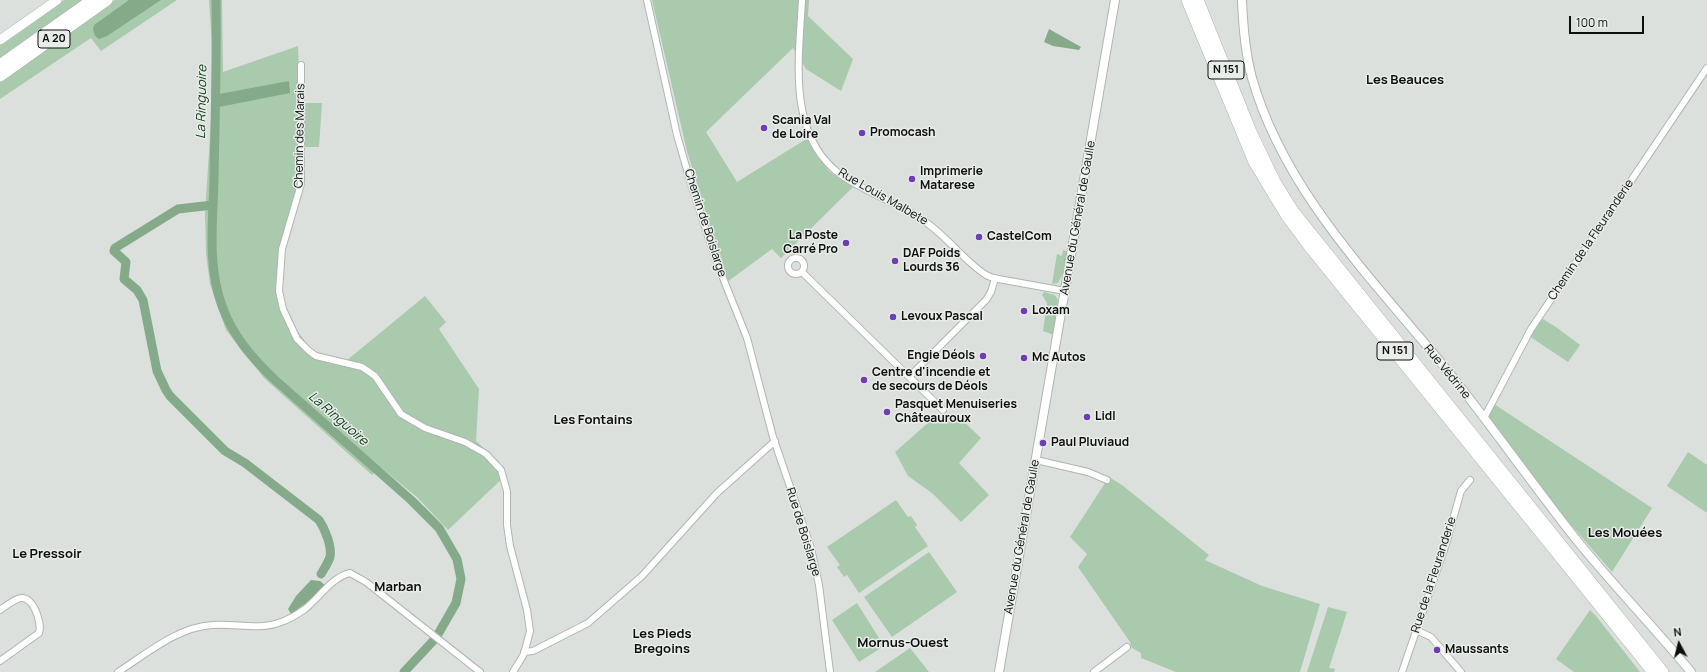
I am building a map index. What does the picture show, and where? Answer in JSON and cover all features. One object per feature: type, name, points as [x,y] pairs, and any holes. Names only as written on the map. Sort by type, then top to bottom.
[{"type":"highway","name":"A 20","points":[[0,65],[92,0]]},
{"type":"highway","name":"A 20","points":[[0,76],[107,0]]},
{"type":"highway","name":"N 151","points":[[1187,0],[1254,162],[1286,215],[1309,246],[1653,672]]},
{"type":"highway","name":"N 151","points":[[1198,0],[1251,132],[1275,182],[1294,211],[1664,672]]},
{"type":"main road","points":[[0,40],[57,0]]},
{"type":"street","name":"Chemin de Boislarge","points":[[647,0],[681,149],[716,263],[747,338],[775,442]]},
{"type":"street","name":"Rue Louis Malbete","points":[[802,0],[799,65],[800,95],[810,133],[823,156],[836,171],[849,180],[926,222],[982,272],[995,278],[1065,291]]},
{"type":"street","name":"Avenue du Général de Gaulle","points":[[999,672],[1116,0]]},
{"type":"street","name":"Rue Védrine","points":[[1242,0],[1246,47],[1252,76],[1268,124],[1280,150],[1314,204],[1366,274],[1484,418],[1576,539],[1691,672]]},
{"type":"street","name":"Chemin des Marais","points":[[301,65],[301,184],[287,226],[279,264],[279,291],[288,322],[297,339],[316,356],[362,367],[375,376],[401,414],[411,421],[465,442],[486,454],[501,470],[507,491],[507,525],[510,546],[528,617],[530,631],[524,652],[513,672]]},
{"type":"street","name":"Chemin de la Fleuranderie","points":[[1484,418],[1511,363],[1534,323],[1707,68]]},
{"type":"street","points":[[802,272],[910,376],[943,410]]},
{"type":"street","points":[[910,376],[986,300],[991,292],[995,278]]},
{"type":"street","points":[[524,652],[533,651],[588,623],[642,576],[717,493],[775,442]]},
{"type":"street","name":"Rue de Boislarge","points":[[775,442],[817,570],[830,672]]},
{"type":"street","points":[[1036,460],[1088,472],[1107,480]]},
{"type":"street","name":"Rue de la Fleuranderie","points":[[1402,672],[1446,544],[1461,491],[1470,480]]},
{"type":"street","points":[[118,672],[171,639],[199,627],[232,625],[254,627],[270,626],[282,622],[306,608],[337,580],[350,573],[366,582],[480,672]]},
{"type":"street","points":[[0,610],[15,600],[28,599],[32,602],[40,628],[39,633],[0,661]]},
{"type":"street","points":[[1416,630],[1430,636],[1461,672]]},
{"type":"street","points":[[1094,672],[1127,647]]},
{"type":"shaded area","points":[[64,0],[83,0],[0,61],[0,45]]},
{"type":"shaded area","points":[[115,0],[177,0],[101,51],[91,38],[0,99],[0,82]]},
{"type":"shaded area","points":[[129,0],[161,0],[107,36],[99,39],[97,38],[93,29],[94,25]]},
{"type":"shaded area","points":[[209,0],[222,0],[223,72],[298,46],[300,103],[322,103],[319,147],[303,147],[303,186],[281,244],[280,300],[296,329],[312,351],[346,361],[425,296],[446,322],[439,329],[479,389],[476,441],[497,460],[506,475],[448,530],[417,497],[380,467],[372,475],[264,378],[226,330],[210,284],[206,254],[205,213],[214,76]]},
{"type":"shaded area","points":[[652,0],[809,0],[808,16],[853,59],[841,91],[806,69],[793,48],[706,132],[737,182],[808,138],[829,171],[853,187],[781,258],[772,249],[727,282],[687,151]]},
{"type":"shaded area","points":[[1049,29],[1081,47],[1079,50],[1053,46],[1044,42]]},
{"type":"shaded area","points":[[289,81],[290,93],[219,107],[219,94]]},
{"type":"shaded area","points":[[1063,250],[1069,252],[1064,271],[1058,283],[1052,284],[1057,254],[1062,256]]},
{"type":"shaded area","points":[[1044,292],[1055,295],[1058,300],[1054,335],[1043,331],[1047,303],[1042,295]]},
{"type":"shaded area","points":[[1541,318],[1580,345],[1568,362],[1529,336]]},
{"type":"shaded area","points":[[1494,404],[1652,508],[1612,572],[1560,512],[1487,417]]},
{"type":"shaded area","points":[[956,414],[981,438],[959,463],[989,495],[961,522],[932,493],[908,476],[895,452],[929,422]]},
{"type":"shaded area","points":[[1688,452],[1707,465],[1707,513],[1667,486]]},
{"type":"shaded area","points":[[1109,477],[1122,485],[1209,555],[1205,560],[1262,586],[1320,604],[1300,672],[1176,672],[1141,658],[1141,653],[1132,648],[1130,642],[1078,567],[1087,554],[1070,537]]},
{"type":"shaded area","points":[[896,500],[908,517],[911,516],[917,525],[915,527],[928,546],[859,593],[847,575],[844,577],[837,567],[840,565],[827,547]]},
{"type":"shaded area","points":[[929,552],[957,592],[892,637],[864,597]]},
{"type":"shaded area","points":[[311,580],[320,581],[325,585],[310,600],[291,614],[288,609],[296,596]]},
{"type":"shaded area","points":[[857,603],[884,646],[859,662],[832,620]]},
{"type":"shaded area","points":[[1328,607],[1347,612],[1329,668],[1335,669],[1334,672],[1307,672]]},
{"type":"shaded area","points":[[1590,610],[1640,672],[1574,672],[1556,659]]},
{"type":"shaded area","points":[[910,648],[929,672],[875,672]]},
{"type":"waterway","name":"La Ringuoire","points":[[216,0],[216,90],[212,243],[214,275],[222,306],[226,317],[237,336],[250,354],[266,371],[411,500],[439,528],[457,559],[461,579],[456,603],[437,636]]},
{"type":"waterway","name":"La Ringuoire","points":[[213,205],[178,209],[115,248],[114,251],[126,262],[124,279],[137,290],[143,300],[157,371],[166,390],[170,396],[225,451],[245,463],[319,520],[328,538],[330,548],[330,557],[321,574]]},
{"type":"waterway","name":"La Ringuoire","points":[[404,672],[434,640]]},
{"type":"place","name":"Scania Val de Loire","points":[[764,128]]},
{"type":"place","name":"Promocash","points":[[862,133]]},
{"type":"place","name":"Imprimerie Matarese","points":[[912,179]]},
{"type":"place","name":"CastelCom","points":[[979,237]]},
{"type":"place","name":"La Poste Carré Pro","points":[[846,243]]},
{"type":"place","name":"DAF Poids Lourds 36","points":[[895,261]]},
{"type":"place","name":"Loxam","points":[[1024,311]]},
{"type":"place","name":"Levoux Pascal","points":[[893,317]]},
{"type":"place","name":"Engie Déols","points":[[983,356]]},
{"type":"place","name":"Mc Autos","points":[[1024,358]]},
{"type":"place","name":"Centre d'incendie et de secours de Déols","points":[[864,380]]},
{"type":"place","name":"Pasquet Menuiseries Châteauroux","points":[[887,412]]},
{"type":"place","name":"Lidl","points":[[1087,417]]},
{"type":"place","name":"Paul Pluviaud","points":[[1043,443]]},
{"type":"place","name":"Maussants","points":[[1437,650]]},
{"type":"district","name":"Les Beauces","points":[[1405,80]]},
{"type":"district","name":"Les Fontains","points":[[593,420]]},
{"type":"district","name":"Les Mouées","points":[[1625,533]]},
{"type":"district","name":"Le Pressoir","points":[[47,554]]},
{"type":"district","name":"Marban","points":[[398,587]]},
{"type":"district","name":"Les Pieds Bregoins","points":[[662,642]]},
{"type":"district","name":"Mornus-Ouest","points":[[903,643]]}]
